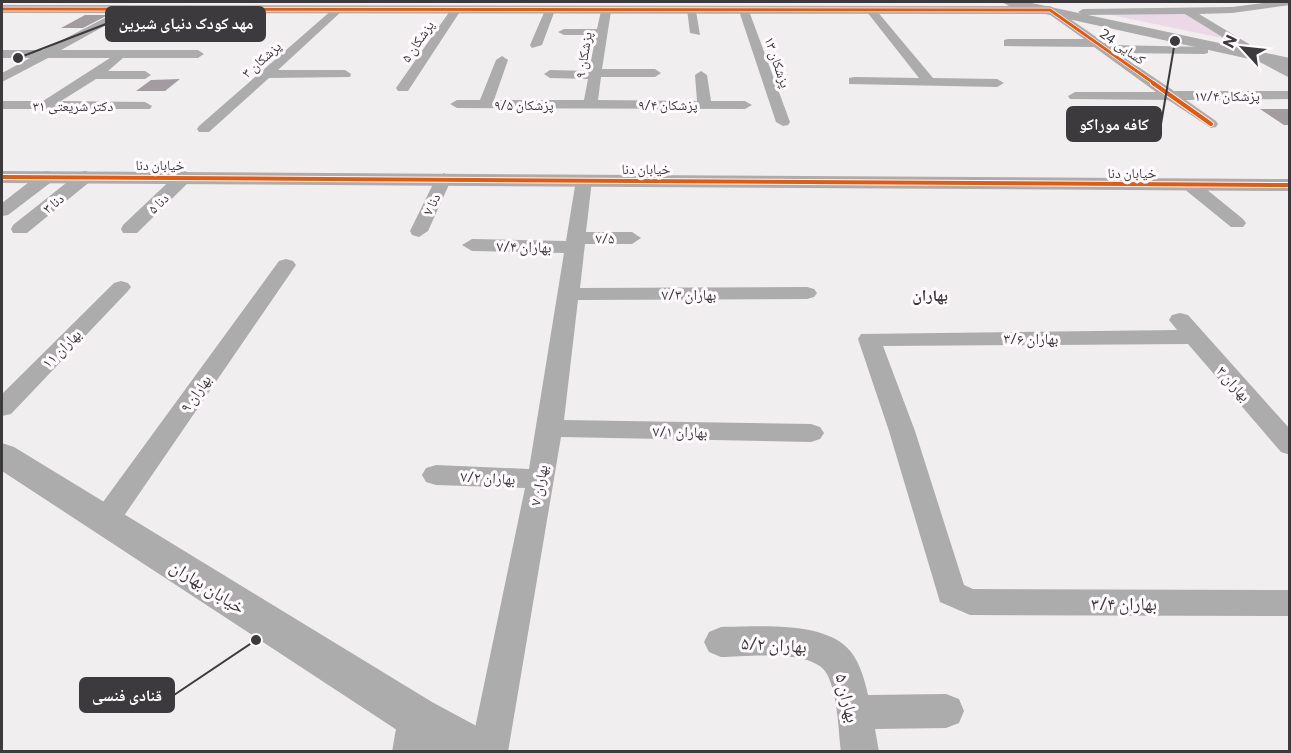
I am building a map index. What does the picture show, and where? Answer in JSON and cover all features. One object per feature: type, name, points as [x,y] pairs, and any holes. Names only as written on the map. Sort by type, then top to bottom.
[{"type":"main road","points":[[1009,2],[1068,9],[1259,56]]},
{"type":"main road","points":[[1034,2],[1290,56]]},
{"type":"street","points":[[2,9],[337,10],[448,7],[606,10],[623,6],[691,11],[744,11],[762,6],[1232,10],[1290,2]]},
{"type":"street","name":"۵ پزشکان","points":[[403,88],[448,7]]},
{"type":"street","points":[[862,8],[929,82]]},
{"type":"street","name":"کسایی 24","points":[[1068,9],[1102,46],[1211,124]]},
{"type":"street","points":[[2,78],[126,10]]},
{"type":"street","name":"۳ پزشکان","points":[[204,129],[337,10]]},
{"type":"street","points":[[536,45],[550,10]]},
{"type":"street","name":"۹ پزشکان","points":[[590,104],[606,10]]},
{"type":"street","points":[[1186,10],[1245,46]]},
{"type":"street","points":[[691,11],[696,33]]},
{"type":"street","name":"۱۳ پزشکان","points":[[744,11],[783,122]]},
{"type":"street","points":[[564,32],[602,32]]},
{"type":"street","points":[[1008,43],[1204,50]]},
{"type":"street","points":[[46,105],[112,63],[117,57],[112,53]]},
{"type":"street","points":[[2,54],[198,54]]},
{"type":"street","points":[[1259,56],[1290,68]]},
{"type":"street","points":[[485,104],[502,60]]},
{"type":"street","points":[[550,74],[655,73]]},
{"type":"street","points":[[267,74],[345,74]]},
{"type":"street","points":[[93,75],[145,75]]},
{"type":"street","points":[[701,75],[704,104]]},
{"type":"street","points":[[854,81],[997,83]]},
{"type":"street","name":"۱۷/۴ پزشکان","points":[[1075,96],[1285,96]]},
{"type":"street","name":"۹/۵ پزشکان","points":[[457,104],[590,104]]},
{"type":"street","name":"۹/۴ پزشکان","points":[[590,104],[745,105]]},
{"type":"street","name":"۳۱ دکتر شریعتی","points":[[2,105],[145,106]]},
{"type":"street","points":[[2,211],[48,176]]},
{"type":"street","name":"۳ دنا","points":[[20,229],[86,176]]},
{"type":"street","name":"خیابان دنا","points":[[2,177],[1290,185]]},
{"type":"street","name":"۵ دنا","points":[[130,230],[185,177]]},
{"type":"street","name":"۷ دنا","points":[[419,231],[444,178]]},
{"type":"street","name":"۷ بهاران","points":[[489,752],[550,428],[584,180]]},
{"type":"street","points":[[1189,184],[1237,223]]},
{"type":"street","name":"۷/۵","points":[[577,234],[632,238]]},
{"type":"street","name":"۷/۴ بهاران","points":[[472,245],[577,234]]},
{"type":"street","name":"۹ بهاران","points":[[105,522],[286,265]]},
{"type":"street","name":"۱۱ بهاران","points":[[2,408],[121,287]]},
{"type":"street","name":"۷/۳ بهاران","points":[[570,294],[807,293]]},
{"type":"street","name":"۳/۶ بهاران","points":[[959,599],[951,592],[902,431],[869,339],[1186,328]]},
{"type":"street","name":"۳ بهاران","points":[[1186,328],[1290,446]]},
{"type":"street","name":"۷/۱ بهاران","points":[[550,428],[811,433]]},
{"type":"street","name":"خیابان بهاران","points":[[2,455],[105,522],[413,734],[478,752]]},
{"type":"street","name":"۷/۲ بهاران","points":[[436,475],[539,479]]},
{"type":"street","name":"۳/۴ بهاران","points":[[959,599],[970,603],[1290,603]]},
{"type":"street","name":"۵/۲ بهاران","points":[[721,642],[807,644],[826,650]]},
{"type":"street","name":"۵ بهاران","points":[[826,650],[840,663],[854,712],[860,752]]},
{"type":"street","points":[[854,712],[946,711]]},
{"type":"shaded area","points":[[1186,13],[1227,39],[1106,14]]},
{"type":"building","points":[[85,15],[108,15],[83,28],[61,28]]},
{"type":"building","points":[[180,79],[165,91],[136,91],[151,80]]},
{"type":"building","points":[[1260,109],[1290,109],[1290,125],[1284,125]]},
{"type":"cycle path","points":[[2,9],[1050,10],[1211,124]]},
{"type":"cycle path","points":[[2,177],[1290,185]]},
{"type":"place","name":"کافه موراکو","points":[[1175,41]]},
{"type":"place","name":"مهد کودک دنیای شیرین","points":[[18,58]]},
{"type":"place","name":"قنادی فنسی","points":[[256,640]]},
{"type":"district","name":"بهاران","points":[[930,294]]}]
